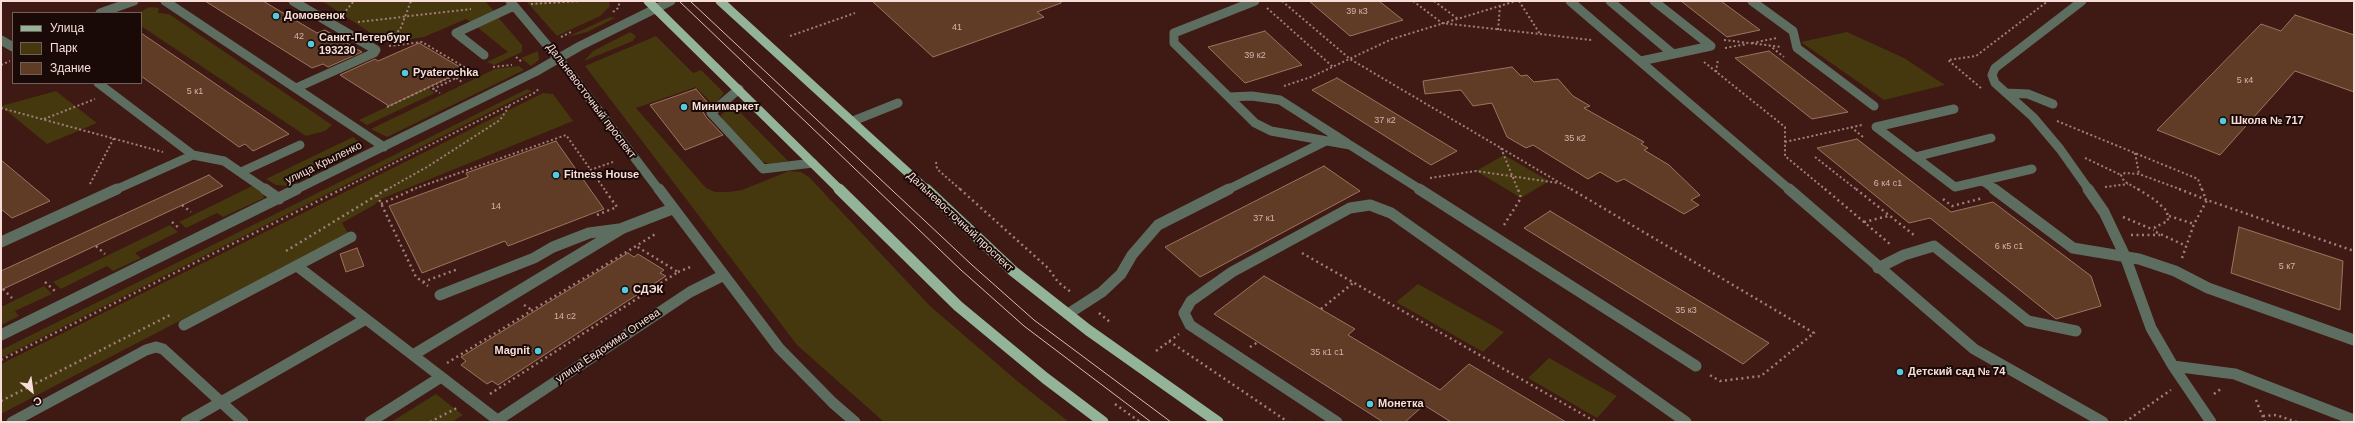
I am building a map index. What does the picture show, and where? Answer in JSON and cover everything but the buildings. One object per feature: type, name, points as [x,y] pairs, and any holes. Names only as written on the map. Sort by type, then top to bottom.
[{"type":"main road","points":[[648,1],[958,306],[1045,378],[1103,422]]},
{"type":"main road","name":"Дальневосточный проспект","points":[[720,1],[853,121],[1013,271],[1068,314],[1218,422]]},
{"type":"street","points":[[103,12],[134,1]]},
{"type":"street","points":[[165,1],[384,147]]},
{"type":"street","points":[[293,1],[375,49],[374,53],[296,88]]},
{"type":"street","name":"улица Крыленко","points":[[1,335],[535,72],[559,58],[671,1]]},
{"type":"street","name":"улица Крыленко","points":[[656,9],[680,1]]},
{"type":"street","points":[[1255,1],[1174,34],[1174,43],[1255,123],[1271,131],[1350,145]]},
{"type":"street","points":[[1570,1],[1878,268],[1974,349],[2103,422]]},
{"type":"street","points":[[1610,1],[1673,54]]},
{"type":"street","points":[[1641,61],[1711,46],[1654,1]]},
{"type":"street","points":[[1752,1],[1793,31],[1797,48],[1874,106]]},
{"type":"street","points":[[2082,1],[1996,68],[1992,74],[1995,83],[2033,117],[2060,149],[2104,212],[2125,256],[2151,328],[2173,366],[2211,422]]},
{"type":"street","points":[[484,55],[456,33],[512,4]]},
{"type":"street","name":"Дальневосточный проспект","points":[[512,4],[559,58],[779,348],[833,403],[855,422]]},
{"type":"street","points":[[1,40],[12,46]]},
{"type":"street","points":[[99,84],[192,155],[224,161],[279,199]]},
{"type":"street","points":[[739,89],[711,113],[763,169],[813,164]]},
{"type":"street","points":[[2006,93],[2028,94],[2054,104]]},
{"type":"street","points":[[1229,97],[1252,96],[1280,100],[1696,366]]},
{"type":"street","points":[[853,121],[898,103]]},
{"type":"street","points":[[1876,126],[1954,109]]},
{"type":"street","points":[[1876,126],[1955,187],[2032,169]]},
{"type":"street","points":[[1915,157],[1991,138]]},
{"type":"street","points":[[1068,314],[1102,292],[1120,274],[1132,255],[1158,225],[1326,141]]},
{"type":"street","points":[[241,172],[300,144]]},
{"type":"street","points":[[1,242],[192,155]]},
{"type":"street","points":[[1984,181],[2073,248],[2125,256],[2175,271],[2208,288],[2354,340]]},
{"type":"street","points":[[1337,422],[1190,325],[1184,313],[1191,301],[1232,272],[1350,208],[1370,205],[1391,213],[1686,422]]},
{"type":"street","points":[[413,355],[623,228],[672,208]]},
{"type":"street","points":[[440,295],[534,258],[553,247],[588,233],[623,228]]},
{"type":"street","points":[[184,326],[351,237]]},
{"type":"street","points":[[1878,268],[1904,255],[1934,246],[2028,321],[2076,331]]},
{"type":"street","points":[[297,266],[497,421]]},
{"type":"street","name":"улица Евдокима Огнева","points":[[497,421],[690,292],[724,275]]},
{"type":"street","points":[[186,422],[366,319]]},
{"type":"street","points":[[12,422],[146,350],[156,347],[163,349],[243,422]]},
{"type":"street","points":[[2173,366],[2191,367],[2235,374],[2354,420]]},
{"type":"street","points":[[370,422],[438,374]]},
{"type":"path","points":[[375,49],[400,30],[404,16],[411,1]]},
{"type":"path","points":[[512,4],[581,1]]},
{"type":"path","points":[[606,15],[618,8],[620,1]]},
{"type":"path","points":[[1282,1],[1350,59],[1814,333],[1761,376],[1720,381],[1696,366]]},
{"type":"path","points":[[1413,1],[1442,23],[1619,43]]},
{"type":"path","points":[[1434,1],[1458,19]]},
{"type":"path","points":[[1283,86],[1311,77],[1392,39],[1516,1]]},
{"type":"path","points":[[1519,1],[1540,34]]},
{"type":"path","points":[[1987,93],[1948,60],[1976,56],[2048,1]]},
{"type":"path","points":[[1265,6],[1334,67]]},
{"type":"path","points":[[1498,30],[1500,6]]},
{"type":"path","points":[[334,25],[479,8]]},
{"type":"path","points":[[790,36],[855,13]]},
{"type":"path","points":[[561,37],[574,31]]},
{"type":"path","points":[[1723,49],[1794,34]]},
{"type":"path","points":[[1701,38],[1797,48]]},
{"type":"path","points":[[375,49],[422,42],[471,71],[387,107]]},
{"type":"path","points":[[1690,51],[1785,126],[1785,156],[1904,255]]},
{"type":"path","points":[[494,67],[525,64]]},
{"type":"path","points":[[454,77],[462,82]]},
{"type":"path","points":[[440,93],[433,89],[454,77]]},
{"type":"path","points":[[1,360],[536,92],[540,86]]},
{"type":"path","points":[[44,119],[111,92]]},
{"type":"path","points":[[284,253],[377,195],[427,167],[500,120],[511,104]]},
{"type":"path","points":[[1,108],[176,155],[192,155]]},
{"type":"path","points":[[2050,118],[2198,179],[2207,200]]},
{"type":"path","points":[[1785,142],[1866,124],[1876,126]]},
{"type":"path","points":[[1851,127],[1870,142]]},
{"type":"path","points":[[381,204],[409,191],[566,135],[617,207],[594,216]]},
{"type":"path","points":[[78,207],[114,138]]},
{"type":"path","points":[[1496,238],[1521,198],[1501,148]]},
{"type":"path","points":[[2135,153],[2139,174]]},
{"type":"path","points":[[2080,155],[2121,175],[2129,184],[2162,206],[2169,216],[2194,224]]},
{"type":"path","points":[[1815,157],[1918,238]]},
{"type":"path","points":[[590,170],[613,162]]},
{"type":"path","points":[[936,162],[937,169],[1048,268],[1058,282]]},
{"type":"path","points":[[1407,181],[1476,171],[1560,183]]},
{"type":"path","points":[[2121,175],[2131,173],[2139,174],[2207,200],[2354,251]]},
{"type":"path","points":[[2100,187],[2129,184]]},
{"type":"path","points":[[377,195],[416,277],[440,295]]},
{"type":"path","points":[[1939,196],[1952,206],[1986,198]]},
{"type":"path","points":[[2175,271],[2179,267],[2194,224],[2207,200]]},
{"type":"path","points":[[182,205],[191,212]]},
{"type":"path","points":[[1864,222],[1889,215]]},
{"type":"path","points":[[2119,215],[2186,246]]},
{"type":"path","points":[[2154,230],[2155,227],[2168,221],[2169,216]]},
{"type":"path","points":[[438,374],[660,232]]},
{"type":"path","points":[[2128,235],[2161,235]]},
{"type":"path","points":[[1285,243],[1596,422]]},
{"type":"path","points":[[96,246],[105,254]]},
{"type":"path","points":[[636,246],[683,275]]},
{"type":"path","points":[[430,422],[474,402],[678,272],[693,266]]},
{"type":"path","points":[[423,282],[460,268]]},
{"type":"path","points":[[1321,309],[1354,282]]},
{"type":"path","points":[[3,290],[12,298]]},
{"type":"path","points":[[1,401],[178,311]]},
{"type":"path","points":[[1156,351],[1190,325]]},
{"type":"path","points":[[1169,341],[1288,422]]},
{"type":"path","points":[[2125,422],[2171,390],[2167,384]]},
{"type":"path","points":[[2256,398],[2265,422]]},
{"type":"path","points":[[1115,404],[1140,422]]},
{"type":"path","points":[[2263,416],[2276,415],[2297,422]]},
{"type":"green space","points":[[322,1],[485,1],[495,12],[472,23],[466,19],[424,37],[386,43]]},
{"type":"green space","points":[[526,1],[609,1],[610,6],[600,16],[557,36]]},
{"type":"green space","points":[[149,7],[159,8],[158,13],[169,14],[332,125],[325,131],[306,136],[142,27],[142,12],[140,12]]},
{"type":"green space","points":[[498,17],[522,45],[522,52],[494,65],[487,62],[508,52],[477,27]]},
{"type":"green space","points":[[610,17],[615,18],[587,32],[567,37]]},
{"type":"green space","points":[[630,32],[636,36],[633,41],[584,61],[593,51]]},
{"type":"green space","points":[[1847,32],[1904,58],[1945,85],[1884,100],[1801,42]]},
{"type":"green space","points":[[656,36],[693,73],[701,70],[724,93],[714,106],[696,87],[636,108],[706,188],[715,192],[742,190],[789,171],[801,172],[809,177],[930,306],[1016,380],[1069,422],[884,422],[797,345],[585,66]]},
{"type":"green space","points":[[538,51],[539,60],[531,66],[521,58]]},
{"type":"green space","points":[[519,66],[524,70],[387,137],[371,129],[495,69]]},
{"type":"green space","points":[[427,88],[435,93],[367,125],[359,120]]},
{"type":"green space","points":[[527,89],[532,91],[1,358],[1,350]]},
{"type":"green space","points":[[56,91],[97,123],[47,144],[1,106]]},
{"type":"green space","points":[[543,93],[553,94],[573,121],[381,199],[374,205],[342,223],[348,233],[1,414],[1,364]]},
{"type":"green space","points":[[733,105],[788,161],[769,164],[761,161],[723,121],[721,115]]},
{"type":"green space","points":[[353,137],[362,144],[362,149],[288,186],[276,185],[266,179]]},
{"type":"green space","points":[[1504,155],[1549,181],[1521,198],[1476,171]]},
{"type":"green space","points":[[254,185],[263,191],[264,198],[223,217],[217,213],[186,228],[179,222]]},
{"type":"green space","points":[[170,225],[178,232],[135,253],[141,258],[113,271],[107,266],[61,289],[53,282]]},
{"type":"green space","points":[[1418,284],[1504,332],[1483,352],[1396,302]]},
{"type":"green space","points":[[44,286],[52,294],[15,311],[19,316],[1,325],[1,307]]},
{"type":"green space","points":[[1549,358],[1617,396],[1597,418],[1528,378]]},
{"type":"green space","points":[[436,394],[463,415],[452,422],[391,422]]},
{"type":"tram line","points":[[679,1],[961,270],[1024,326],[1151,422]]},
{"type":"tram line","points":[[690,1],[972,265],[1034,320],[1171,422]]},
{"type":"place","name":"Домовенок","points":[[276,16]]},
{"type":"place","name":"Санкт-Петербург 193230","points":[[311,44]]},
{"type":"place","name":"Pyaterochka","points":[[405,73]]},
{"type":"place","name":"Минимаркет","points":[[684,107]]},
{"type":"place","name":"Школа № 717","points":[[2223,121]]},
{"type":"place","name":"Fitness House","points":[[556,175]]},
{"type":"place","name":"СДЭК","points":[[625,290]]},
{"type":"place","name":"Magnit","points":[[538,351]]},
{"type":"place","name":"Детский сад № 74","points":[[1900,372]]},
{"type":"place","name":"Монетка","points":[[1370,404]]}]
